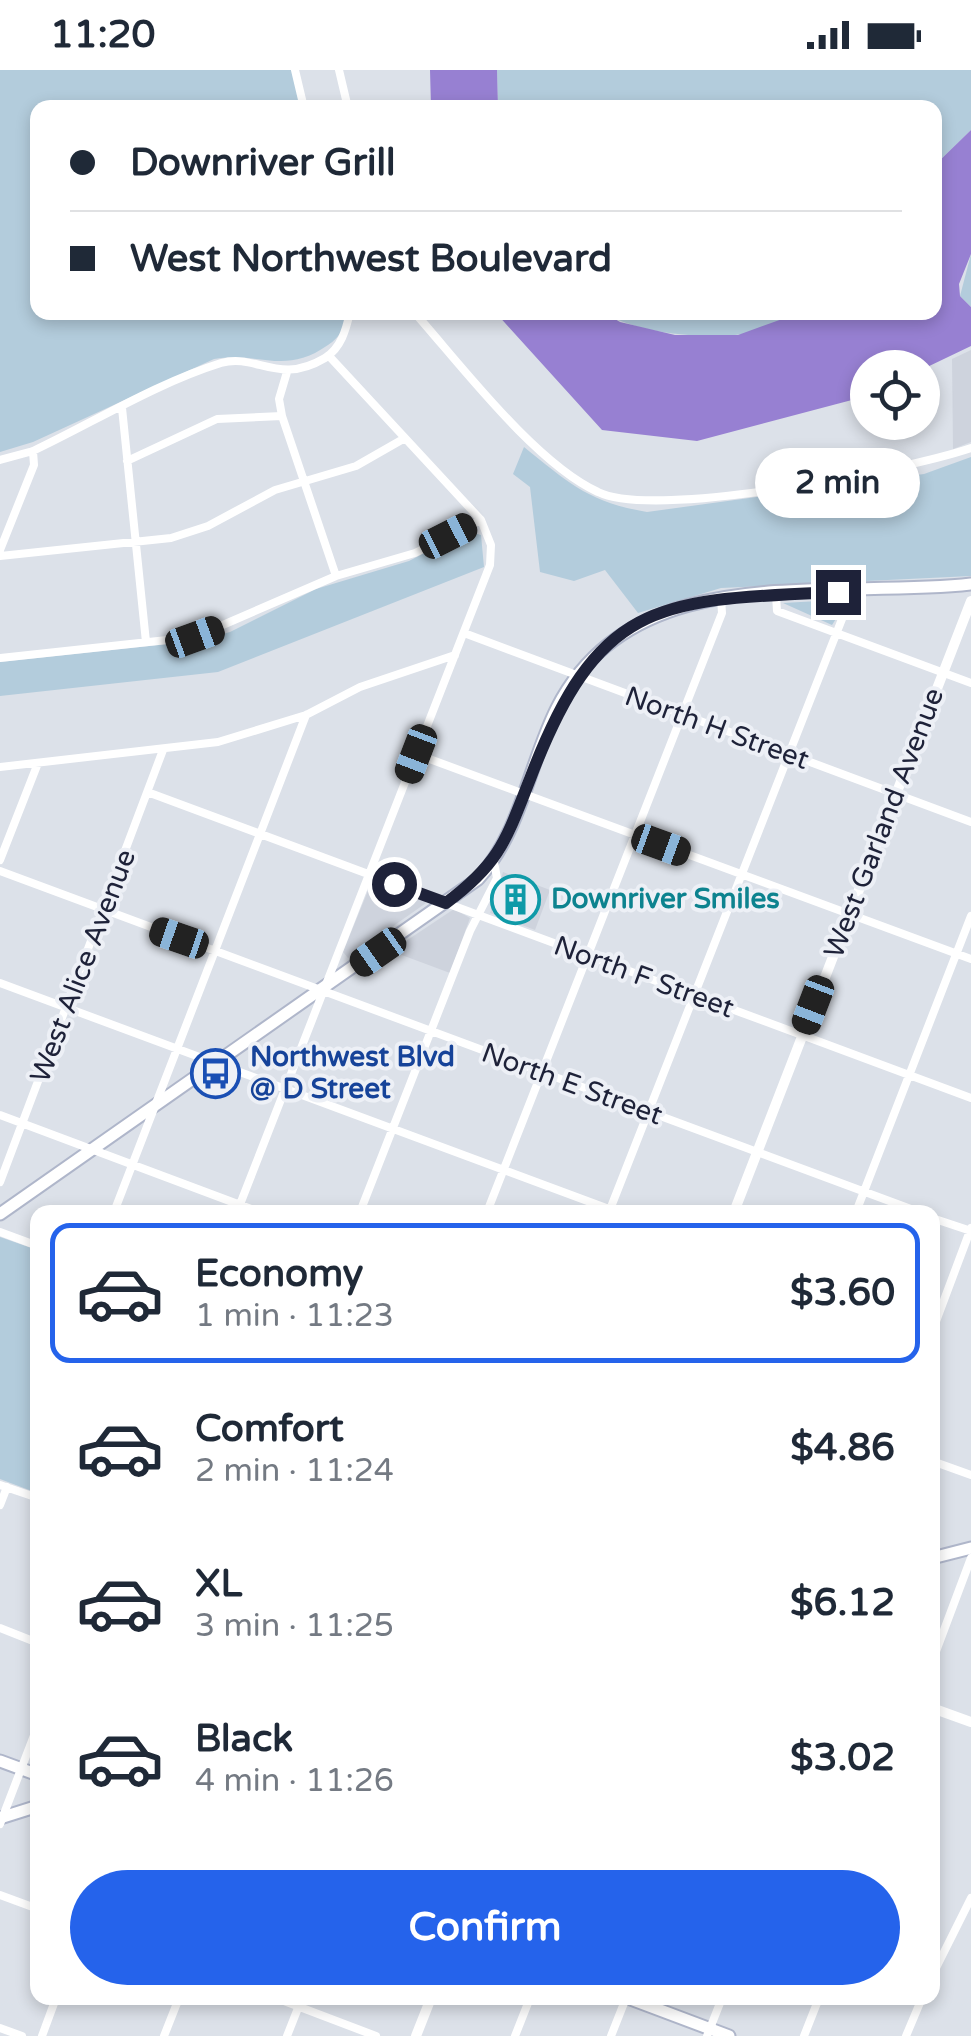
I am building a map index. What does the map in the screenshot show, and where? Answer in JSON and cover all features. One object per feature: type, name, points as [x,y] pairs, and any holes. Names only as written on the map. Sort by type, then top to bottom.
[{"type":"main road","points":[[0,1214],[324,991],[446,903],[494,862],[558,708],[577,675],[600,649],[642,622],[676,607],[720,598],[971,584]]},
{"type":"main road","points":[[940,1556],[971,1548]]},
{"type":"main road","points":[[0,1761],[30,1772]]},
{"type":"main road","points":[[1,1820],[30,1809]]},
{"type":"main road","points":[[644,2005],[708,2032],[729,2036]]},
{"type":"street","points":[[295,70],[302,100]]},
{"type":"street","points":[[339,70],[346,100]]},
{"type":"street","points":[[0,460],[33,451],[222,363],[286,372],[328,356],[344,336],[348,320]]},
{"type":"street","points":[[421,320],[562,468],[598,492],[616,498],[703,498],[918,466],[971,448]]},
{"type":"street","points":[[240,1205],[490,565],[491,545],[481,520],[328,356]]},
{"type":"street","points":[[286,372],[278,399],[282,416],[336,576]]},
{"type":"street","points":[[122,408],[146,642]]},
{"type":"street","points":[[127,461],[217,419],[282,416]]},
{"type":"street","points":[[33,451],[34,465],[0,553],[135,542],[208,526],[275,490],[356,466],[405,438]]},
{"type":"street","points":[[0,658],[195,637],[336,576],[415,553],[481,520]]},
{"type":"street","points":[[615,1205],[853,591]]},
{"type":"street","points":[[776,595],[777,611],[971,684]]},
{"type":"street","points":[[490,1205],[722,612],[720,598]]},
{"type":"street","name":"West Garland Avenue","points":[[737,1205],[971,601]]},
{"type":"street","name":"North H Street","points":[[464,632],[971,822]]},
{"type":"street","points":[[0,767],[218,742],[306,715],[360,687],[455,655]]},
{"type":"street","points":[[117,1205],[306,715]]},
{"type":"street","name":"West Alice Avenue","points":[[0,1182],[150,794],[163,750]]},
{"type":"street","points":[[416,754],[971,959]]},
{"type":"street","points":[[0,860],[38,764]]},
{"type":"street","name":"North F Street","points":[[150,794],[971,1098]]},
{"type":"street","points":[[363,1205],[430,1032],[498,878],[494,862]]},
{"type":"street","name":"North E Street","points":[[0,872],[899,1205]]},
{"type":"street","points":[[858,1205],[971,916]]},
{"type":"street","points":[[0,984],[594,1205]]},
{"type":"street","points":[[0,1115],[229,1205]]},
{"type":"street","points":[[940,1220],[971,1230],[940,1311]]},
{"type":"street","points":[[0,1232],[30,1243]]},
{"type":"street","points":[[940,1464],[971,1475]]},
{"type":"street","points":[[0,1505],[3,1486],[30,1495]]},
{"type":"street","points":[[940,1641],[971,1558]]},
{"type":"street","points":[[0,1628],[30,1640]]},
{"type":"street","points":[[940,1711],[971,1722]]},
{"type":"street","points":[[1,1820],[30,1746]]},
{"type":"street","points":[[0,1894],[30,1906]]},
{"type":"street","points":[[940,1960],[971,1898]]},
{"type":"street","points":[[42,2036],[53,2005]]},
{"type":"street","points":[[164,2036],[176,2005]]},
{"type":"street","points":[[287,2036],[299,2005]]},
{"type":"street","points":[[307,2005],[376,2036]]},
{"type":"street","points":[[416,2036],[427,2005]]},
{"type":"street","points":[[515,2036],[527,2005]]},
{"type":"street","points":[[612,2036],[624,2005]]},
{"type":"street","points":[[708,2032],[719,2005]]},
{"type":"street","points":[[804,2036],[816,2005]]},
{"type":"street","points":[[906,2036],[919,2005]]},
{"type":"street","points":[[0,2028],[22,2036]]},
{"type":"shaded area","points":[[0,70],[298,70],[304,100],[30,100],[30,320],[345,320],[339,335],[328,345],[298,359],[214,359],[33,442],[0,452]]},
{"type":"shaded area","points":[[430,70],[497,70],[498,100],[431,100]]},
{"type":"shaded area","points":[[497,70],[971,70],[971,130],[942,158],[942,100],[498,100]]},
{"type":"shaded area","points":[[971,130],[971,254],[959,284],[960,296],[971,307],[971,346],[940,361],[940,350],[850,350],[850,400],[697,441],[602,430],[502,320],[617,320],[675,335],[738,335],[780,320],[942,320],[942,158]]},
{"type":"shaded area","points":[[971,254],[971,307],[960,296]]},
{"type":"shaded area","points":[[619,320],[788,320],[759,331],[704,336],[674,334]]},
{"type":"shaded area","points":[[971,350],[971,442],[953,449],[952,359]]},
{"type":"shaded area","points":[[524,447],[594,497],[647,512],[924,474],[971,457],[971,576],[721,588],[638,613],[605,570],[574,581],[540,572],[530,487],[513,474]]},
{"type":"shaded area","points":[[467,531],[481,535],[484,567],[218,672],[0,696],[0,662],[196,641],[230,632],[316,589],[409,561]]},
{"type":"shaded area","points":[[836,600],[843,608],[832,625],[783,603]]},
{"type":"shaded area","points":[[503,872],[550,890],[535,930],[490,913]]},
{"type":"shaded area","points":[[372,881],[426,903],[348,958],[343,952]]},
{"type":"shaded area","points":[[454,909],[470,918],[450,973],[391,951]]},
{"type":"shaded area","points":[[0,1237],[30,1248],[30,1490],[0,1479]]},
{"type":"place","name":"Downriver Smiles","points":[[516,899]]},
{"type":"place","name":"Northwest Blvd @ D Street","points":[[215,1073]]},
{"type":"route","points":[[394,884],[446,903],[494,862],[558,708],[577,675],[600,649],[624,631],[667,610],[720,598],[838,592]]}]
